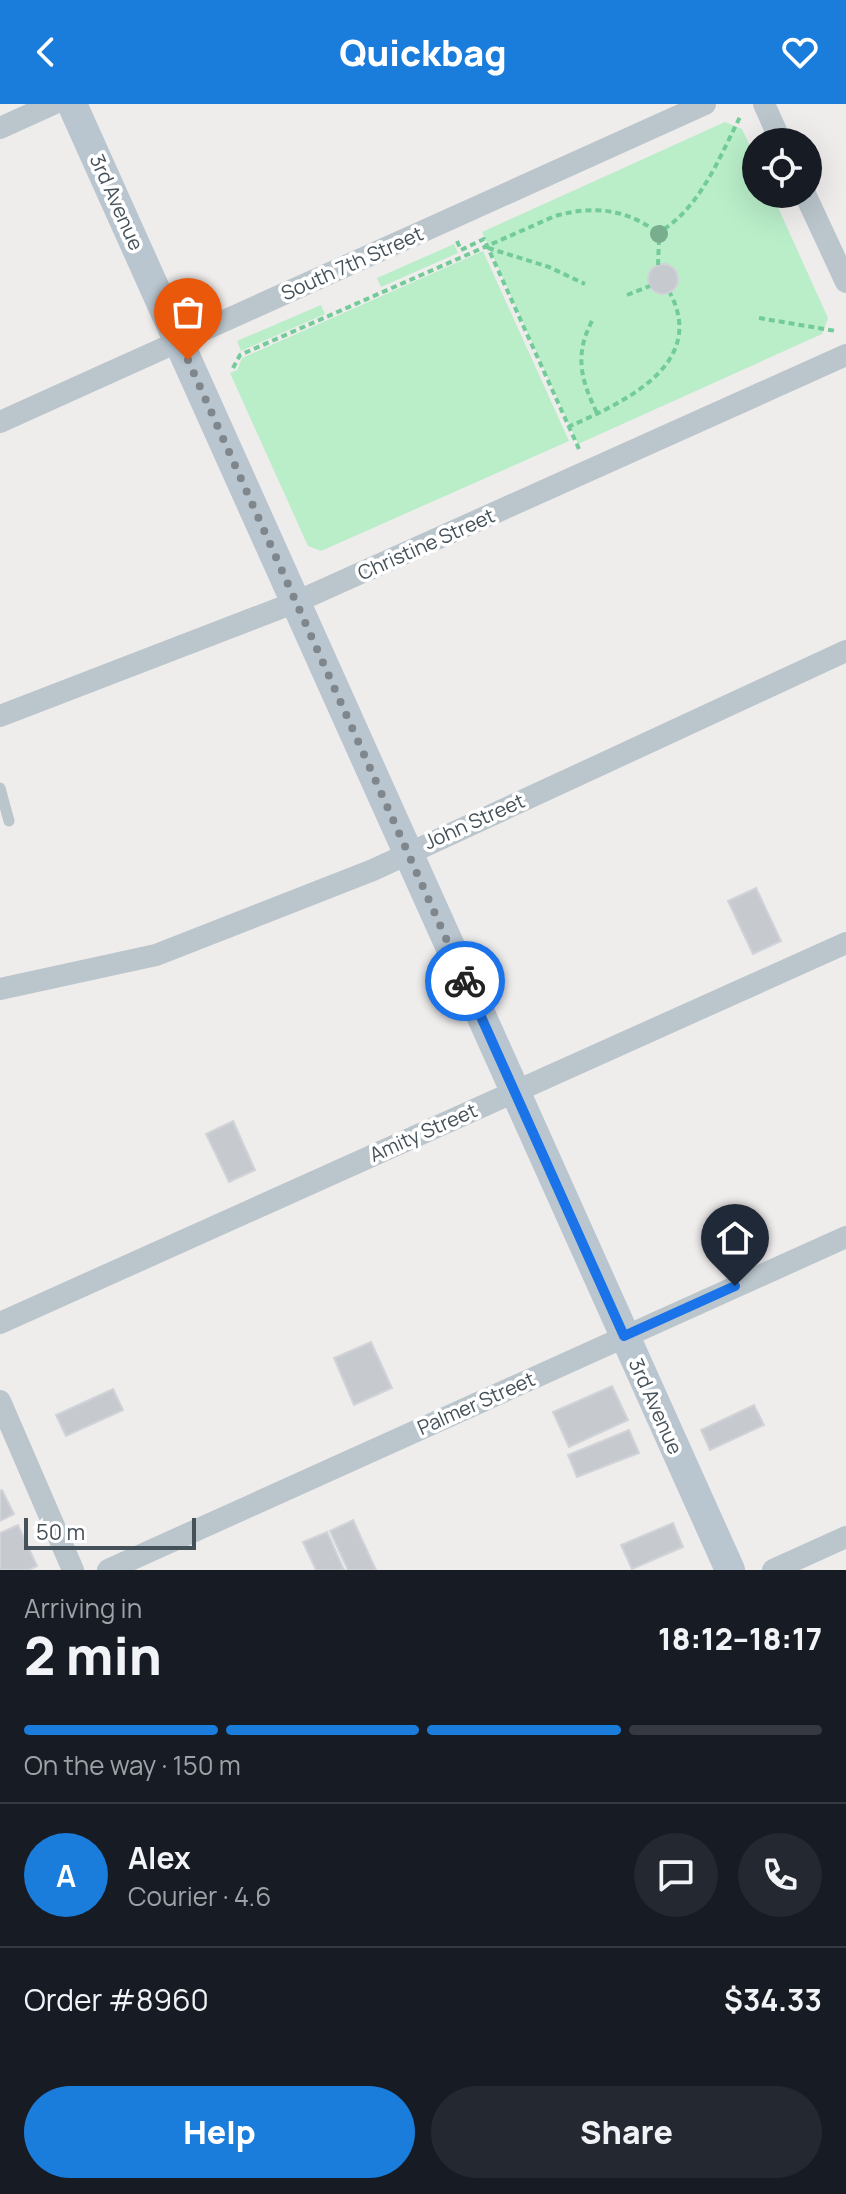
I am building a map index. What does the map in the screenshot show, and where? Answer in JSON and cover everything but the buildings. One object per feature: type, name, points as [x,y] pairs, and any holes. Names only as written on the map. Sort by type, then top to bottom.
[{"type":"street","points":[[0,128],[53,104]]},
{"type":"street","name":"3rd Avenue","points":[[72,104],[730,1570]]},
{"type":"street","name":"South 7th Street","points":[[0,422],[705,104]]},
{"type":"street","points":[[764,104],[775,128]]},
{"type":"street","points":[[812,208],[846,282]]},
{"type":"street","name":"Christine Street","points":[[0,716],[296,602],[846,355]]},
{"type":"street","name":"John Street","points":[[0,989],[156,955],[373,870],[406,852],[846,651]]},
{"type":"street","name":"Amity Street","points":[[0,1323],[846,943]]},
{"type":"street","name":"Palmer Street","points":[[108,1570],[846,1237]]},
{"type":"street","points":[[0,1401],[73,1570]]},
{"type":"street","points":[[773,1570],[846,1537]]},
{"type":"lane","points":[[0,788],[9,821]]},
{"type":"path","points":[[233,368],[240,355],[548,219],[578,211],[623,213],[654,230],[664,229],[678,219],[703,187],[740,117]]},
{"type":"path","points":[[659,239],[665,236],[664,229]]},
{"type":"path","points":[[654,230],[654,237],[659,239]]},
{"type":"path","points":[[457,241],[461,250],[484,239],[579,449]]},
{"type":"path","points":[[658,265],[659,239]]},
{"type":"path","points":[[487,247],[549,267],[585,284]]},
{"type":"path","points":[[373,280],[379,293]]},
{"type":"path","points":[[627,295],[650,286]]},
{"type":"path","points":[[568,427],[644,387],[680,340],[681,315],[670,293]]},
{"type":"path","points":[[323,303],[329,315]]},
{"type":"path","points":[[759,318],[836,331]]},
{"type":"path","points":[[592,321],[584,336],[579,366],[597,414]]},
{"type":"green space","points":[[725,122],[742,129],[742,208],[778,208],[828,318],[822,334],[578,444],[482,232]]},
{"type":"green space","points":[[454,244],[458,253],[381,287],[377,278]]},
{"type":"green space","points":[[483,251],[569,441],[321,551],[308,546],[230,373],[237,370],[242,358]]},
{"type":"green space","points":[[321,305],[325,314],[241,351],[237,341]]},
{"type":"way so far","points":[[188,360],[465,981]]},
{"type":"route","points":[[465,981],[624,1336],[735,1286]]}]
